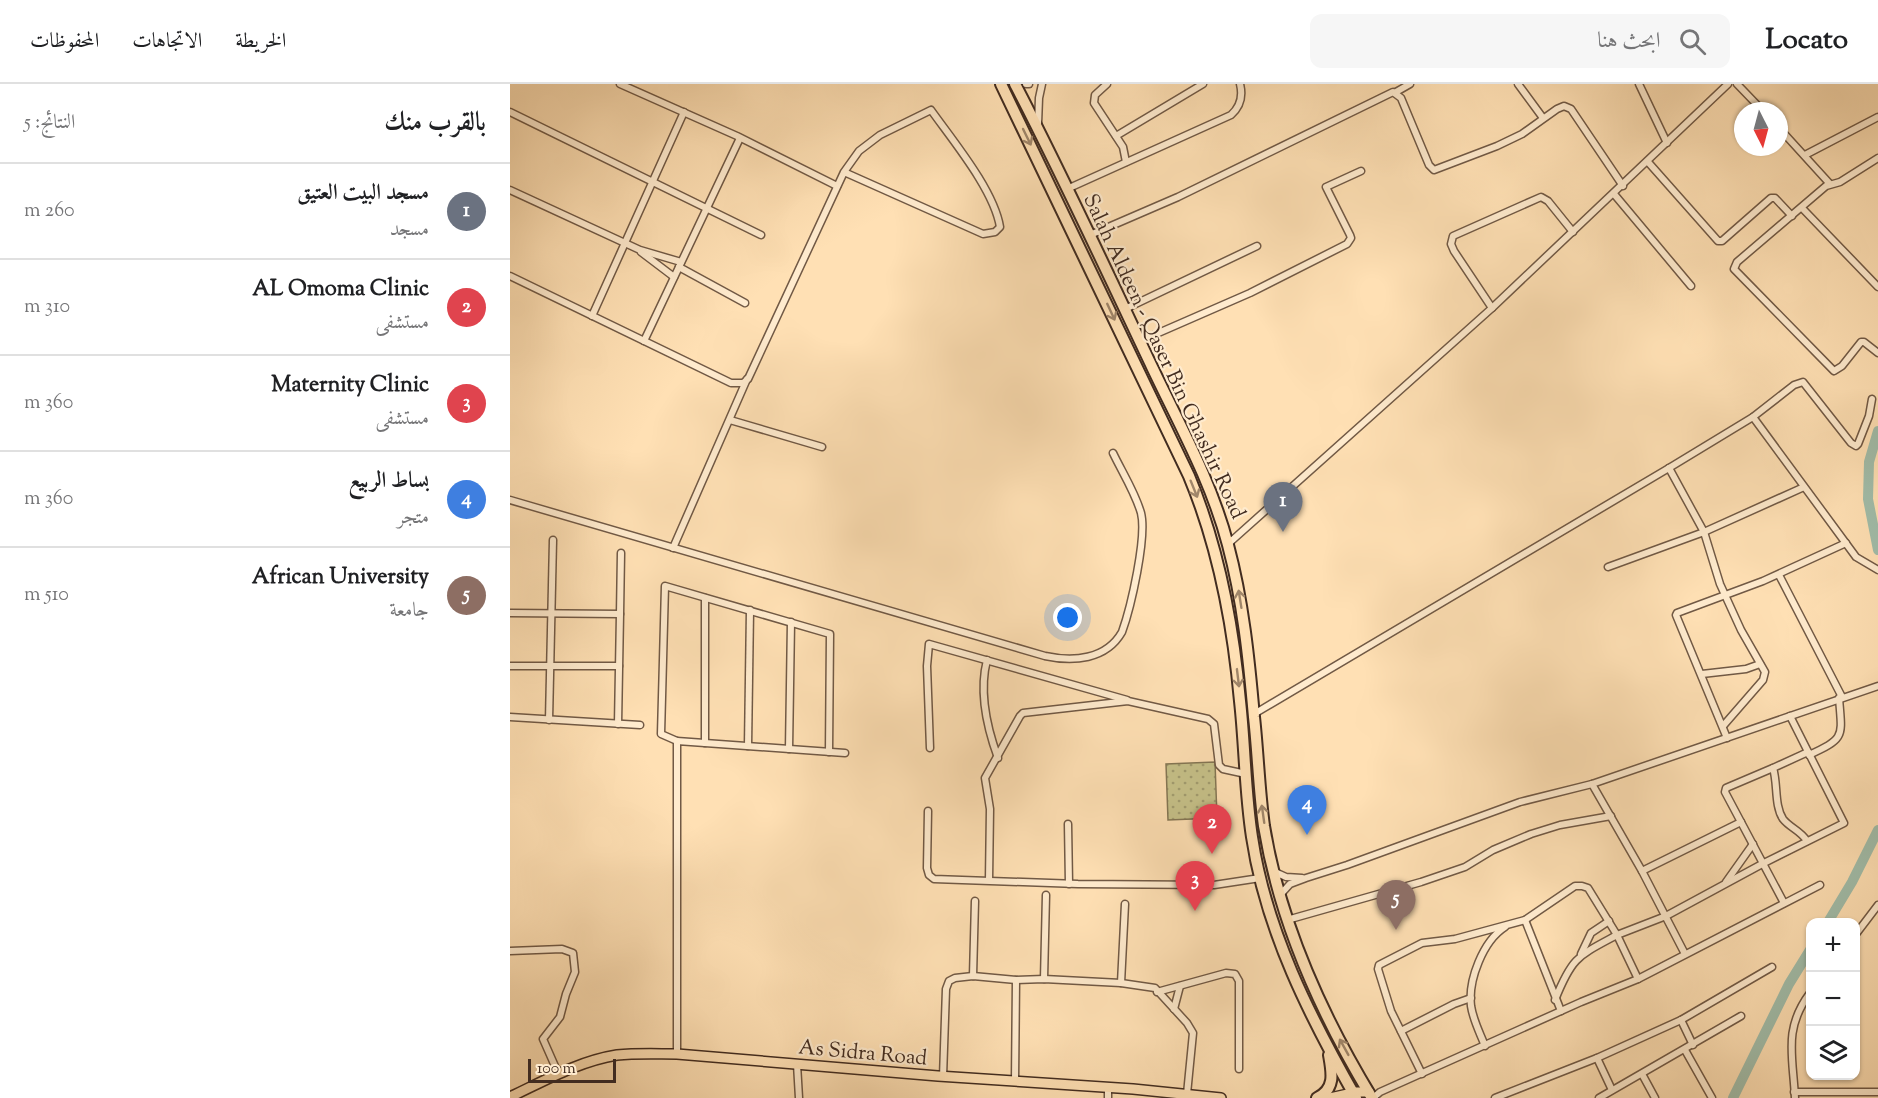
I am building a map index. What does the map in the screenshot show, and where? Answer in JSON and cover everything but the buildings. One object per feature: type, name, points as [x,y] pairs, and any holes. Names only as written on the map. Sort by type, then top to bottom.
[{"type":"highway","points":[[1001,84],[1189,476],[1207,522],[1218,559],[1234,653],[1252,837],[1260,878],[1289,967],[1355,1096]]},
{"type":"highway","name":"Salah Aldeen - Qaser Bin Ghashir Road","points":[[1015,84],[1090,235],[1207,483],[1228,544],[1241,604],[1254,714],[1261,805],[1287,921],[1318,999],[1374,1095]]},
{"type":"highway","points":[[1134,360],[1146,354]]},
{"type":"highway","points":[[1317,1098],[1326,1092],[1332,1078],[1326,1043]]},
{"type":"main road","name":"As Sidra Road","points":[[510,1097],[558,1074],[616,1056],[677,1054],[943,1077],[1108,1087],[1132,1094],[1187,1094],[1221,1098]]},
{"type":"main road","points":[[1330,1098],[1374,1095]]},
{"type":"street","points":[[620,84],[630,86],[837,186]]},
{"type":"street","points":[[1038,128],[1042,84]]},
{"type":"street","points":[[1107,84],[1095,95],[1094,100],[1126,153],[1126,162]]},
{"type":"street","points":[[1116,136],[1203,84]]},
{"type":"street","points":[[1067,189],[1231,115],[1240,101],[1240,84]]},
{"type":"street","points":[[1090,235],[1178,197],[1381,96],[1396,92],[1410,84]]},
{"type":"street","points":[[1518,84],[1543,118]]},
{"type":"street","points":[[1640,84],[1667,143]]},
{"type":"street","points":[[1228,544],[1492,308],[1728,84]]},
{"type":"street","points":[[1737,84],[1754,102]]},
{"type":"street","points":[[1396,92],[1429,165],[1434,170],[1522,134],[1561,107],[1570,109],[1623,186]]},
{"type":"street","points":[[673,548],[837,186],[844,172],[859,152],[880,135],[931,110],[963,155],[992,202],[1000,227],[995,232],[983,234],[844,172]]},
{"type":"street","points":[[510,112],[761,235]]},
{"type":"street","points":[[592,316],[684,112]]},
{"type":"street","points":[[1805,155],[1878,117]]},
{"type":"street","points":[[1788,137],[1830,184]]},
{"type":"street","points":[[644,341],[740,138]]},
{"type":"street","points":[[1878,159],[1840,182],[1826,186],[1737,262],[1734,268],[1834,371],[1842,366],[1861,342],[1878,353]]},
{"type":"street","points":[[1648,162],[1718,241],[1722,241],[1771,198],[1775,198],[1792,216]]},
{"type":"street","points":[[1140,341],[1250,293],[1347,244],[1351,238],[1350,235],[1326,187],[1361,171]]},
{"type":"street","points":[[510,190],[640,250],[680,265],[745,303]]},
{"type":"street","points":[[1614,194],[1691,286]]},
{"type":"street","points":[[1492,308],[1454,251],[1451,244],[1453,236],[1541,197],[1548,201],[1573,232]]},
{"type":"street","points":[[1802,208],[1878,287]]},
{"type":"street","points":[[1125,309],[1257,246]]},
{"type":"street","points":[[640,250],[674,277]]},
{"type":"street","points":[[510,276],[731,383],[739,384],[748,379]]},
{"type":"street","points":[[1254,714],[1753,417],[1794,385],[1803,382],[1851,443],[1856,446],[1869,416],[1872,399]]},
{"type":"street","points":[[1753,417],[1856,557],[1878,570]]},
{"type":"street","points":[[730,420],[822,447]]},
{"type":"street","points":[[510,500],[1046,656],[1068,659],[1090,657],[1114,644],[1122,632],[1142,543],[1141,511],[1113,453]]},
{"type":"street","points":[[1669,468],[1704,532],[1725,595],[1765,672],[1763,680],[1724,726]]},
{"type":"street","points":[[1608,567],[1704,532],[1804,487]]},
{"type":"street","points":[[549,720],[553,540]]},
{"type":"street","points":[[1727,738],[1724,726],[1676,615],[1679,611],[1779,574],[1846,543]]},
{"type":"street","points":[[618,724],[621,553]]},
{"type":"street","points":[[1779,574],[1840,698],[1842,730],[1832,744],[1726,788],[1725,792],[1784,903]]},
{"type":"street","points":[[830,752],[830,634],[665,586],[662,734],[677,741],[748,746],[830,752],[845,753]]},
{"type":"street","points":[[705,598],[705,743]]},
{"type":"street","points":[[748,746],[750,610]]},
{"type":"street","points":[[510,613],[620,615]]},
{"type":"street","points":[[789,749],[790,622]]},
{"type":"street","points":[[930,748],[928,645],[933,644],[1133,702],[1212,721],[1219,765],[1223,769],[1246,774]]},
{"type":"street","points":[[987,660],[984,676],[985,696],[990,736],[998,758]]},
{"type":"street","points":[[1702,674],[1746,669],[1760,664]]},
{"type":"street","points":[[510,666],[619,666]]},
{"type":"street","points":[[1280,895],[1290,884],[1520,802],[1592,784],[1878,686]]},
{"type":"street","points":[[989,880],[990,809],[985,778],[1020,716],[1023,713],[1133,702]]},
{"type":"street","points":[[1581,954],[1617,935],[1666,916],[1844,823],[1790,716]]},
{"type":"street","points":[[510,717],[640,725]]},
{"type":"street","points":[[677,741],[677,1054]]},
{"type":"street","points":[[1773,768],[1782,817],[1787,824],[1799,830],[1807,841]]},
{"type":"street","points":[[1592,784],[1642,871],[1685,954]]},
{"type":"street","points":[[928,811],[927,868],[929,875],[934,879],[1069,884],[1222,885],[1260,878]]},
{"type":"street","points":[[1287,921],[1454,871],[1531,834],[1560,825],[1611,816]]},
{"type":"street","points":[[1642,871],[1741,822]]},
{"type":"street","points":[[1068,824],[1069,884]]},
{"type":"street","points":[[1724,885],[1753,844]]},
{"type":"street","points":[[1274,871],[1286,877],[1306,878]]},
{"type":"street","points":[[1374,1095],[1638,978],[1820,885]]},
{"type":"street","points":[[1485,1046],[1475,1020],[1471,998],[1477,967],[1483,953],[1494,936],[1505,927],[1525,920],[1575,886],[1588,888],[1617,935],[1638,978]]},
{"type":"street","points":[[1044,979],[1046,895]]},
{"type":"street","points":[[973,976],[975,901]]},
{"type":"street","points":[[1121,983],[1125,904]]},
{"type":"street","points":[[1860,929],[1878,905]]},
{"type":"street","points":[[1525,920],[1561,1011]]},
{"type":"street","points":[[1555,1000],[1564,975],[1581,954],[1591,933],[1609,921]]},
{"type":"street","points":[[1422,1074],[1391,1011],[1378,969],[1379,964],[1422,943],[1455,939],[1498,926],[1505,927]]},
{"type":"street","points":[[510,951],[562,949],[573,953],[575,972],[566,994],[561,1017],[543,1039],[558,1074]]},
{"type":"street","points":[[1495,1098],[1597,1058],[1680,1020],[1772,967]]},
{"type":"street","points":[[1157,992],[1226,973],[1235,974],[1239,981],[1239,1069]]},
{"type":"street","points":[[943,1077],[945,989],[949,981],[973,976],[1016,980],[1121,983],[1155,988],[1193,1033],[1187,1094]]},
{"type":"street","points":[[1015,1082],[1016,980]]},
{"type":"street","points":[[1174,1008],[1180,986]]},
{"type":"street","points":[[1401,1031],[1454,1004],[1471,998]]},
{"type":"street","points":[[1806,998],[1794,1020],[1792,1032],[1791,1061],[1794,1095],[1878,1092]]},
{"type":"street","points":[[1599,1098],[1741,1016]]},
{"type":"street","points":[[1680,1020],[1693,1045]]},
{"type":"street","points":[[1685,1050],[1712,1098]]},
{"type":"street","points":[[1597,1058],[1612,1090]]},
{"type":"street","points":[[797,1064],[799,1098]]},
{"type":"street","points":[[1642,1074],[1655,1098]]},
{"type":"street","points":[[1108,1087],[1108,1098]]},
{"type":"shaded area","points":[[1215,762],[1217,818],[1168,820],[1166,764]]},
{"type":"waterway","points":[[1878,431],[1869,462],[1868,499],[1878,550]]},
{"type":"waterway","points":[[1830,918],[1852,882],[1878,830]]},
{"type":"waterway","points":[[1733,1098],[1789,984],[1806,956]]},
{"type":"place","name":"مسجد البيت العتيق","points":[[1283,532]]},
{"type":"place","name":"بساط الربيع","points":[[1307,835]]},
{"type":"place","name":"AL Omoma Clinic","points":[[1212,854]]},
{"type":"place","name":"Maternity Clinic","points":[[1195,911]]},
{"type":"place","name":"African University","points":[[1396,930]]}]
